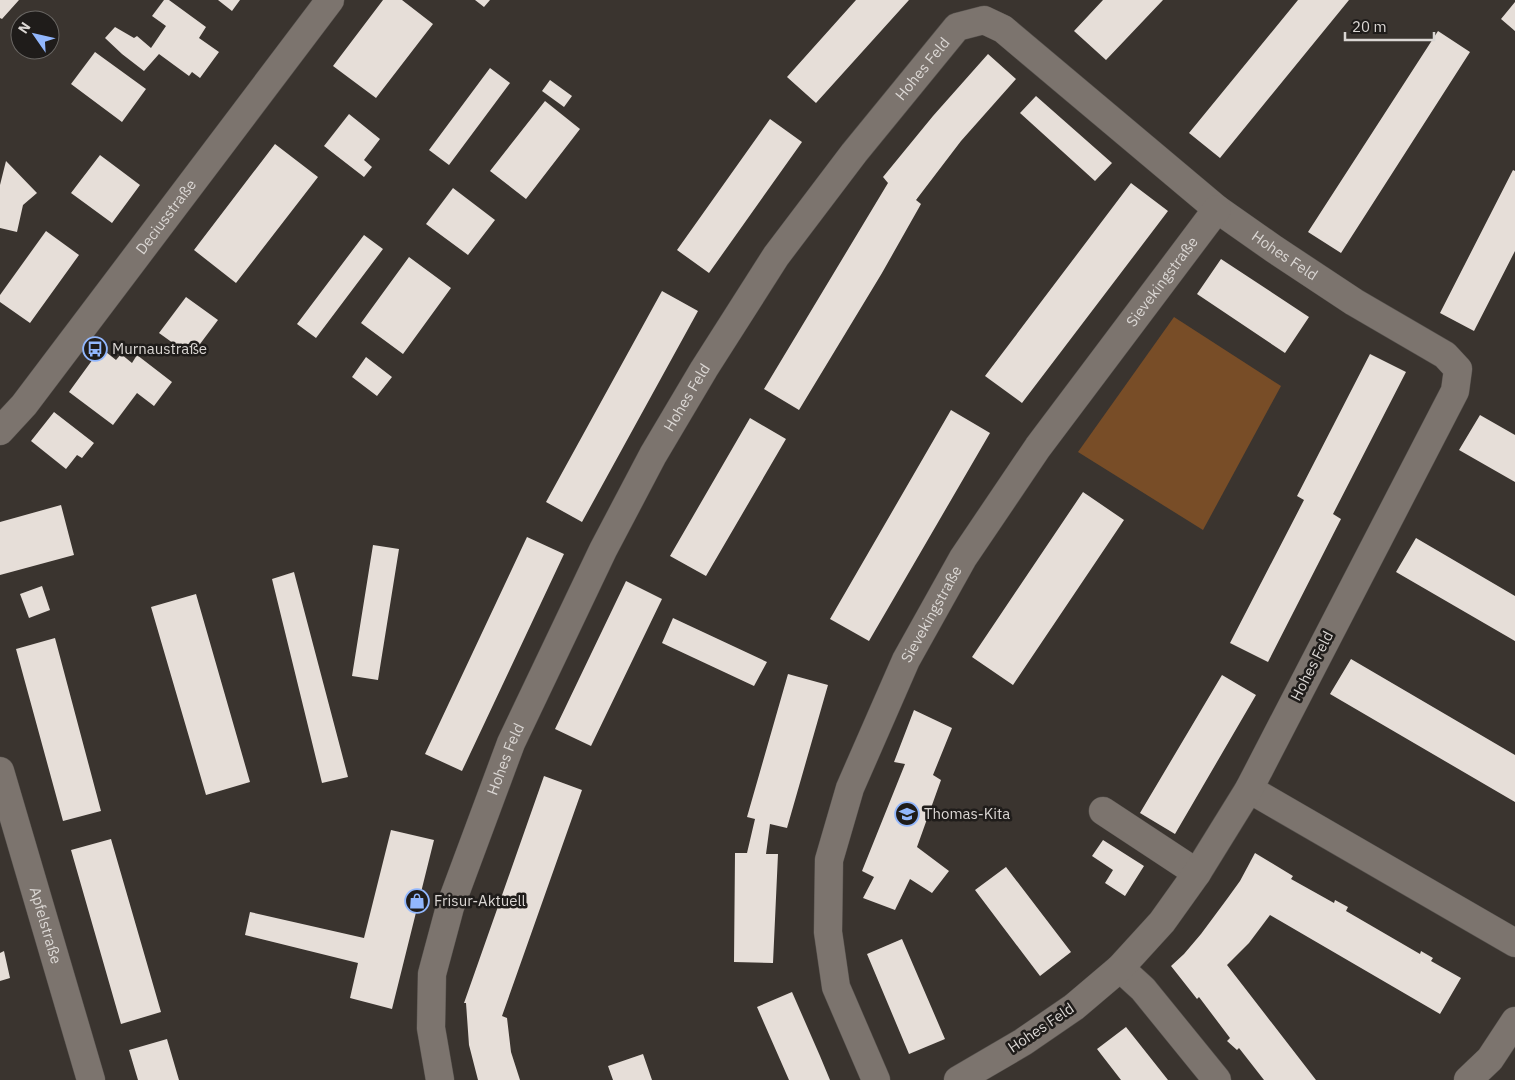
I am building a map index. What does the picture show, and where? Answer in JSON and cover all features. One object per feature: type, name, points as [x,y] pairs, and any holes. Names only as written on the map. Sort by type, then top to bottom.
[{"type":"street","name":"Deciusstraße","points":[[0,431],[24,405],[330,0]]},
{"type":"street","name":"Hohes Feld","points":[[440,1080],[431,1028],[432,974],[450,907],[511,743],[602,550],[653,454],[776,256],[854,153],[957,27],[984,20],[1003,30],[1217,209],[1354,302],[1445,355],[1458,369],[1455,390],[1249,789],[1197,873],[1162,922],[1120,968],[1074,1007],[1023,1042],[958,1080]]},
{"type":"street","name":"Sievekingstraße","points":[[876,1080],[836,986],[828,932],[829,860],[850,788],[906,660],[963,558],[1038,447],[1217,209]]},
{"type":"street","name":"Apfelstraße","points":[[0,771],[91,1080]]},
{"type":"street","points":[[1249,789],[1515,942]]},
{"type":"street","points":[[1104,811],[1197,873]]},
{"type":"street","points":[[1120,968],[1143,989],[1217,1080]]},
{"type":"street","points":[[1468,1080],[1490,1059],[1515,1021]]},
{"type":"shaded area","points":[[1174,317],[1281,386],[1203,530],[1078,452]]},
{"type":"building","points":[[0,0],[19,0],[2,19],[0,18]]},
{"type":"building","points":[[164,0],[169,0],[206,27],[199,38],[219,52],[200,78],[192,72],[189,76],[159,54],[144,71],[105,38],[115,27],[134,38],[137,36],[151,48],[166,26],[152,16]]},
{"type":"building","points":[[218,0],[240,0],[232,11]]},
{"type":"building","points":[[383,0],[402,0],[433,24],[376,98],[333,66]]},
{"type":"building","points":[[475,0],[490,0],[484,7]]},
{"type":"building","points":[[856,0],[909,0],[816,103],[787,77]]},
{"type":"building","points":[[1103,0],[1163,0],[1106,60],[1074,31]]},
{"type":"building","points":[[1298,0],[1349,0],[1220,158],[1189,133]]},
{"type":"building","points":[[1515,2],[1515,31],[1501,19]]},
{"type":"building","points":[[1438,31],[1470,52],[1341,253],[1308,232]]},
{"type":"building","points":[[95,52],[146,89],[122,122],[71,84]]},
{"type":"building","points":[[988,54],[1016,79],[961,141],[916,200],[921,204],[882,273],[799,410],[764,389],[888,183],[883,177],[933,116]]},
{"type":"building","points":[[490,68],[510,83],[449,165],[429,150]]},
{"type":"building","points":[[550,80],[572,96],[564,107],[542,91]]},
{"type":"building","points":[[1036,96],[1112,163],[1095,181],[1020,113]]},
{"type":"building","points":[[545,101],[580,129],[526,199],[490,171]]},
{"type":"building","points":[[349,114],[380,139],[364,160],[372,167],[364,177],[324,146]]},
{"type":"building","points":[[770,119],[802,142],[709,273],[677,250]]},
{"type":"building","points":[[275,144],[318,177],[236,283],[194,250]]},
{"type":"building","points":[[100,155],[140,185],[112,223],[71,193]]},
{"type":"building","points":[[6,161],[37,193],[23,205],[17,232],[0,228],[0,185]]},
{"type":"building","points":[[1513,170],[1515,171],[1515,251],[1474,331],[1440,313]]},
{"type":"building","points":[[1131,183],[1168,211],[1022,403],[985,376]]},
{"type":"building","points":[[453,188],[495,220],[468,255],[426,224]]},
{"type":"building","points":[[46,231],[79,255],[30,323],[0,302],[0,295]]},
{"type":"building","points":[[364,235],[383,249],[316,338],[297,324]]},
{"type":"building","points":[[409,257],[451,288],[403,354],[361,323]]},
{"type":"building","points":[[1221,259],[1309,317],[1285,353],[1197,294]]},
{"type":"building","points":[[662,291],[698,311],[582,522],[546,502]]},
{"type":"building","points":[[186,297],[218,320],[191,356],[159,333]]},
{"type":"building","points":[[101,348],[116,360],[121,354],[132,363],[137,355],[172,382],[154,406],[137,393],[113,425],[69,392]]},
{"type":"building","points":[[1370,354],[1406,372],[1333,514],[1341,519],[1268,662],[1230,643],[1304,500],[1297,496]]},
{"type":"building","points":[[366,357],[392,377],[377,396],[352,377]]},
{"type":"building","points":[[951,410],[990,433],[869,641],[830,619]]},
{"type":"building","points":[[54,412],[94,443],[82,458],[77,455],[66,469],[31,441]]},
{"type":"building","points":[[1480,415],[1515,435],[1515,482],[1459,450]]},
{"type":"building","points":[[750,418],[786,439],[706,576],[670,556]]},
{"type":"building","points":[[1083,492],[1124,520],[1013,685],[972,657]]},
{"type":"building","points":[[61,505],[74,555],[0,575],[0,522]]},
{"type":"building","points":[[527,537],[564,554],[462,771],[425,754]]},
{"type":"building","points":[[1416,538],[1515,596],[1515,641],[1396,572]]},
{"type":"building","points":[[373,545],[399,549],[378,680],[352,676]]},
{"type":"building","points":[[294,572],[348,777],[322,783],[272,579]]},
{"type":"building","points":[[626,581],[662,599],[591,746],[555,729]]},
{"type":"building","points":[[42,586],[50,610],[29,618],[20,594]]},
{"type":"building","points":[[196,594],[250,782],[206,795],[151,607]]},
{"type":"building","points":[[673,618],[767,662],[754,686],[662,643]]},
{"type":"building","points":[[55,638],[101,811],[63,821],[16,649]]},
{"type":"building","points":[[1351,659],[1515,755],[1515,802],[1330,694]]},
{"type":"building","points":[[788,674],[828,685],[787,828],[770,824],[766,854],[778,854],[773,963],[734,962],[735,853],[747,853],[755,819],[747,817]]},
{"type":"building","points":[[1222,675],[1256,695],[1175,834],[1140,813]]},
{"type":"building","name":"Thomas-Kita","points":[[914,710],[952,728],[933,775],[941,780],[917,847],[949,871],[932,893],[910,879],[895,910],[863,898],[874,877],[862,871],[905,764],[894,762]]},
{"type":"building","points":[[544,776],[582,790],[502,1016],[507,1018],[511,1052],[520,1080],[478,1080],[469,1045],[466,1003],[464,1003]]},
{"type":"building","points":[[391,830],[434,840],[392,1009],[350,998],[358,963],[245,935],[250,912],[364,938]]},
{"type":"building","points":[[111,839],[161,1012],[121,1024],[71,850]]},
{"type":"building","points":[[1103,840],[1144,866],[1125,896],[1105,883],[1113,870],[1092,856]]},
{"type":"building","points":[[1255,853],[1293,876],[1291,879],[1334,903],[1335,900],[1348,907],[1346,911],[1420,954],[1421,951],[1433,958],[1431,961],[1461,978],[1440,1014],[1270,915],[1249,943],[1227,965],[1316,1080],[1264,1080],[1239,1048],[1237,1050],[1227,1041],[1230,1038],[1199,997],[1197,999],[1171,966],[1201,934],[1240,881]]},
{"type":"building","points":[[1006,867],[1071,952],[1040,976],[975,890]]},
{"type":"building","points":[[902,939],[945,1039],[909,1054],[867,954]]},
{"type":"building","points":[[4,951],[10,978],[0,981],[0,953]]},
{"type":"building","points":[[792,992],[830,1080],[789,1080],[757,1007]]},
{"type":"building","points":[[1126,1027],[1168,1080],[1121,1080],[1097,1049]]},
{"type":"building","points":[[167,1039],[179,1080],[138,1080],[129,1050]]},
{"type":"building","points":[[643,1054],[652,1080],[613,1080],[608,1066]]},
{"type":"place","name":"Murnaustraße","points":[[95,349]]},
{"type":"place","name":"Thomas-Kita","points":[[907,814]]},
{"type":"place","name":"Frisur-Aktuell","points":[[417,901]]}]
